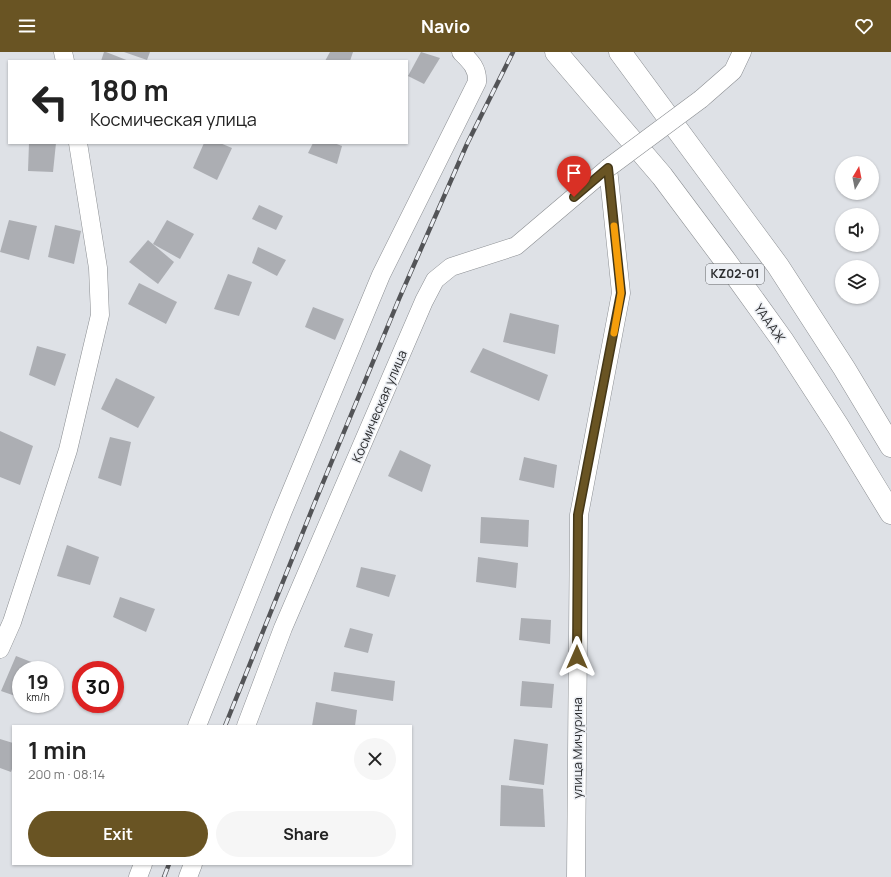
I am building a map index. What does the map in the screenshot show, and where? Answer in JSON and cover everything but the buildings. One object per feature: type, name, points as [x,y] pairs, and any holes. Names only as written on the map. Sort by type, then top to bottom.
[{"type":"highway","name":"ҮАААЖ","points":[[556,52],[662,176],[783,341],[838,426],[891,513]]},
{"type":"highway","name":"KZ02-01","points":[[620,52],[778,266],[844,368],[891,446]]},
{"type":"street","points":[[197,725],[282,511],[381,276],[477,82],[478,75],[476,70],[471,61],[461,52]]},
{"type":"street","name":"Космическая улица","points":[[246,725],[283,628],[424,301],[435,280],[451,267],[516,246],[608,168],[700,99],[733,71],[742,52]]},
{"type":"street","points":[[0,650],[12,622],[68,450],[100,315],[98,268],[78,144]]},
{"type":"street","name":"улица Мичурина","points":[[576,877],[578,515],[621,293],[608,168]]},
{"type":"street","points":[[138,877],[143,865]]},
{"type":"street","points":[[188,877],[193,865]]},
{"type":"railway","points":[[225,725],[399,299],[467,144],[513,52]]},
{"type":"railway","points":[[164,877],[169,865]]},
{"type":"slow traffic","points":[[614,226],[621,293],[614,333]]},
{"type":"route","points":[[574,197],[608,168],[621,293],[578,515],[577,657]]}]
